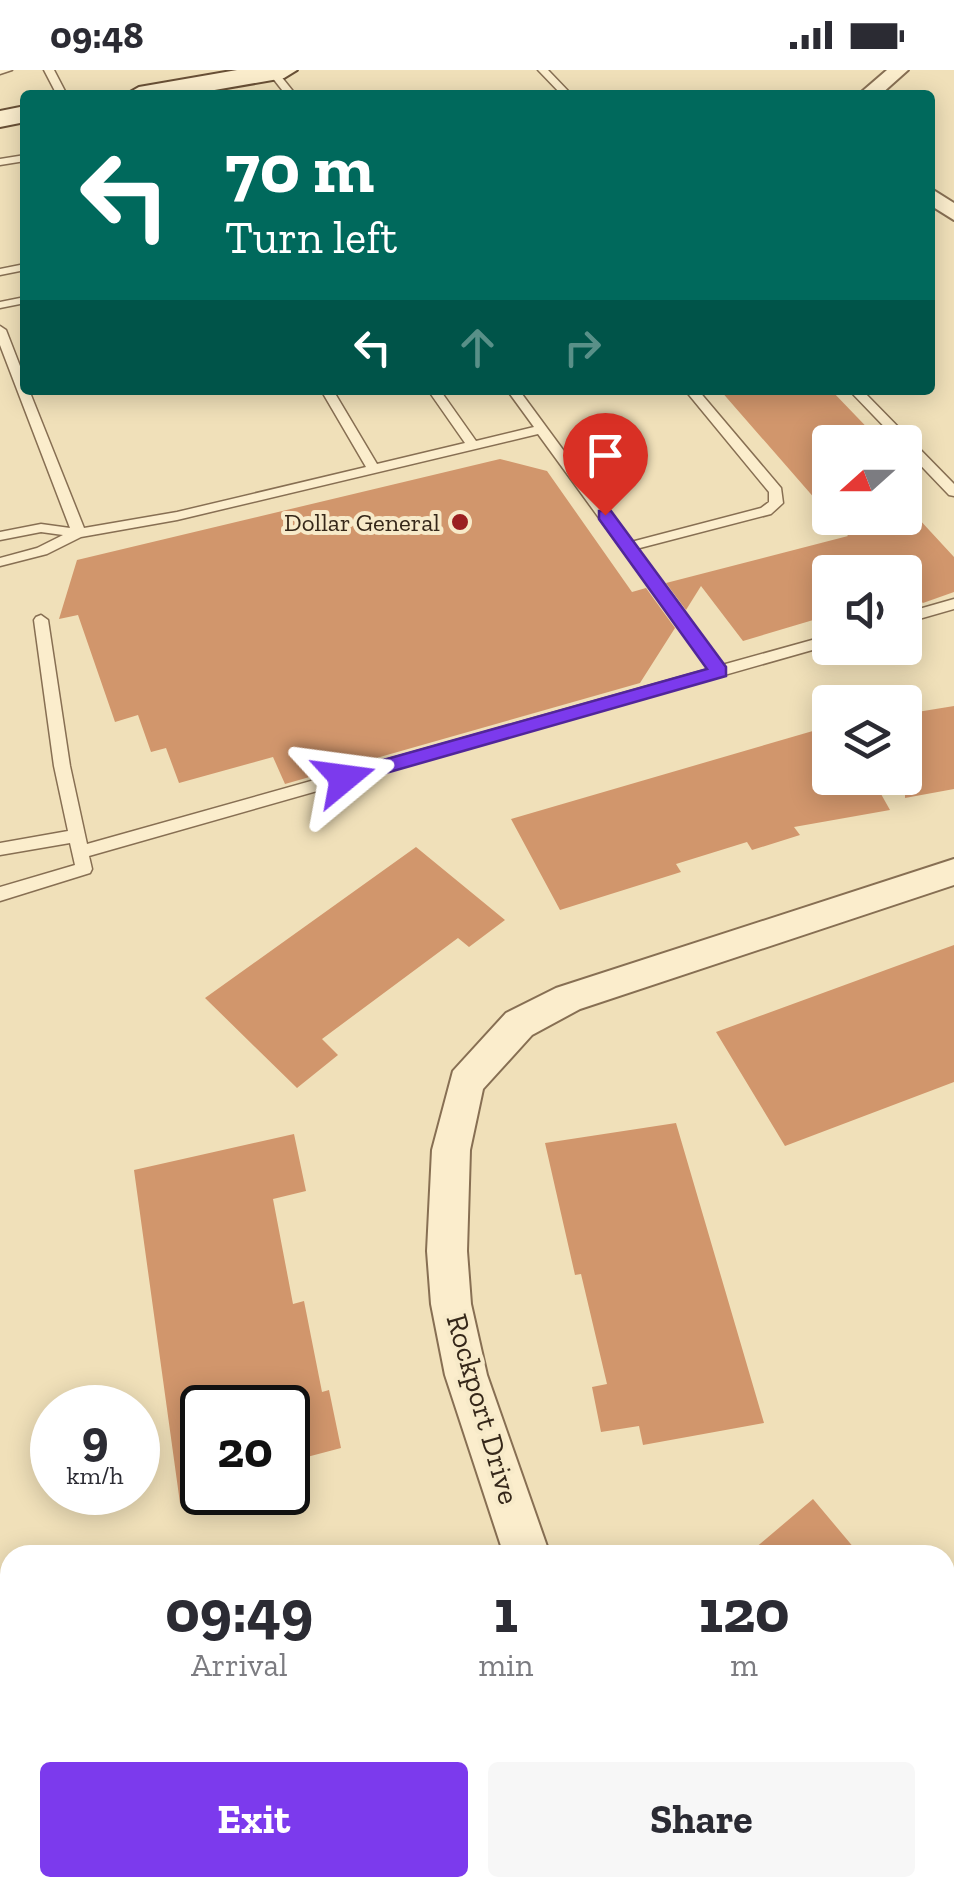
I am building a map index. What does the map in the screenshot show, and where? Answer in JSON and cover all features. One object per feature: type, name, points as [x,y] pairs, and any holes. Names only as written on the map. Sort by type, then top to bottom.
[{"type":"main road","points":[[167,90],[279,71]]},
{"type":"street","points":[[874,90],[900,70]]},
{"type":"street","name":"Rockport Drive","points":[[524,1545],[466,1375],[452,1304],[448,1251],[451,1150],[466,1082],[500,1041],[541,1010],[954,872]]},
{"type":"lane","points":[[543,70],[562,90]]},
{"type":"lane","points":[[0,330],[20,373]]},
{"type":"lane","points":[[29,395],[79,533]]},
{"type":"lane","points":[[330,395],[374,470]]},
{"type":"lane","points":[[438,395],[474,446]]},
{"type":"lane","points":[[518,395],[720,672]]},
{"type":"lane","points":[[628,546],[766,511],[776,504],[776,491],[695,395]]},
{"type":"lane","points":[[859,395],[954,492]]},
{"type":"lane","points":[[0,562],[42,551],[79,533],[191,513],[542,429]]},
{"type":"lane","points":[[0,536],[41,528],[79,533]]},
{"type":"lane","points":[[922,613],[954,604]]},
{"type":"lane","points":[[42,620],[81,852]]},
{"type":"lane","points":[[0,894],[81,852],[812,645]]},
{"type":"lane","points":[[0,849],[81,852]]},
{"type":"building","points":[[724,395],[836,395],[865,425],[812,425],[812,495]]},
{"type":"building","points":[[500,459],[547,471],[632,592],[646,588],[675,628],[640,683],[285,784],[273,757],[179,783],[166,748],[151,752],[138,715],[115,722],[78,615],[59,619],[77,560]]},
{"type":"building","points":[[922,522],[954,557],[954,592],[922,602],[922,555],[812,555],[812,620],[743,641],[701,586],[686,610],[666,583],[848,536],[922,535]]},
{"type":"building","points":[[954,706],[954,789],[922,795],[922,711]]},
{"type":"building","points":[[812,731],[812,795],[882,795],[890,810],[794,827],[800,835],[752,850],[747,842],[676,864],[681,872],[560,910],[511,819]]},
{"type":"building","points":[[416,847],[505,920],[469,947],[458,938],[322,1039],[338,1055],[297,1088],[205,998]]},
{"type":"building","points":[[954,945],[954,1082],[785,1146],[716,1032]]},
{"type":"building","points":[[676,1123],[764,1423],[643,1445],[639,1426],[601,1432],[592,1387],[607,1384],[581,1274],[575,1275],[545,1143]]},
{"type":"building","points":[[294,1134],[306,1191],[273,1199],[293,1304],[304,1301],[322,1392],[329,1390],[341,1448],[310,1456],[310,1385],[180,1385],[180,1503],[134,1170]]},
{"type":"building","points":[[813,1499],[852,1545],[759,1545]]},
{"type":"place","name":"Dollar General","points":[[460,522]]},
{"type":"route","points":[[344,778],[720,672],[605,515]]}]
